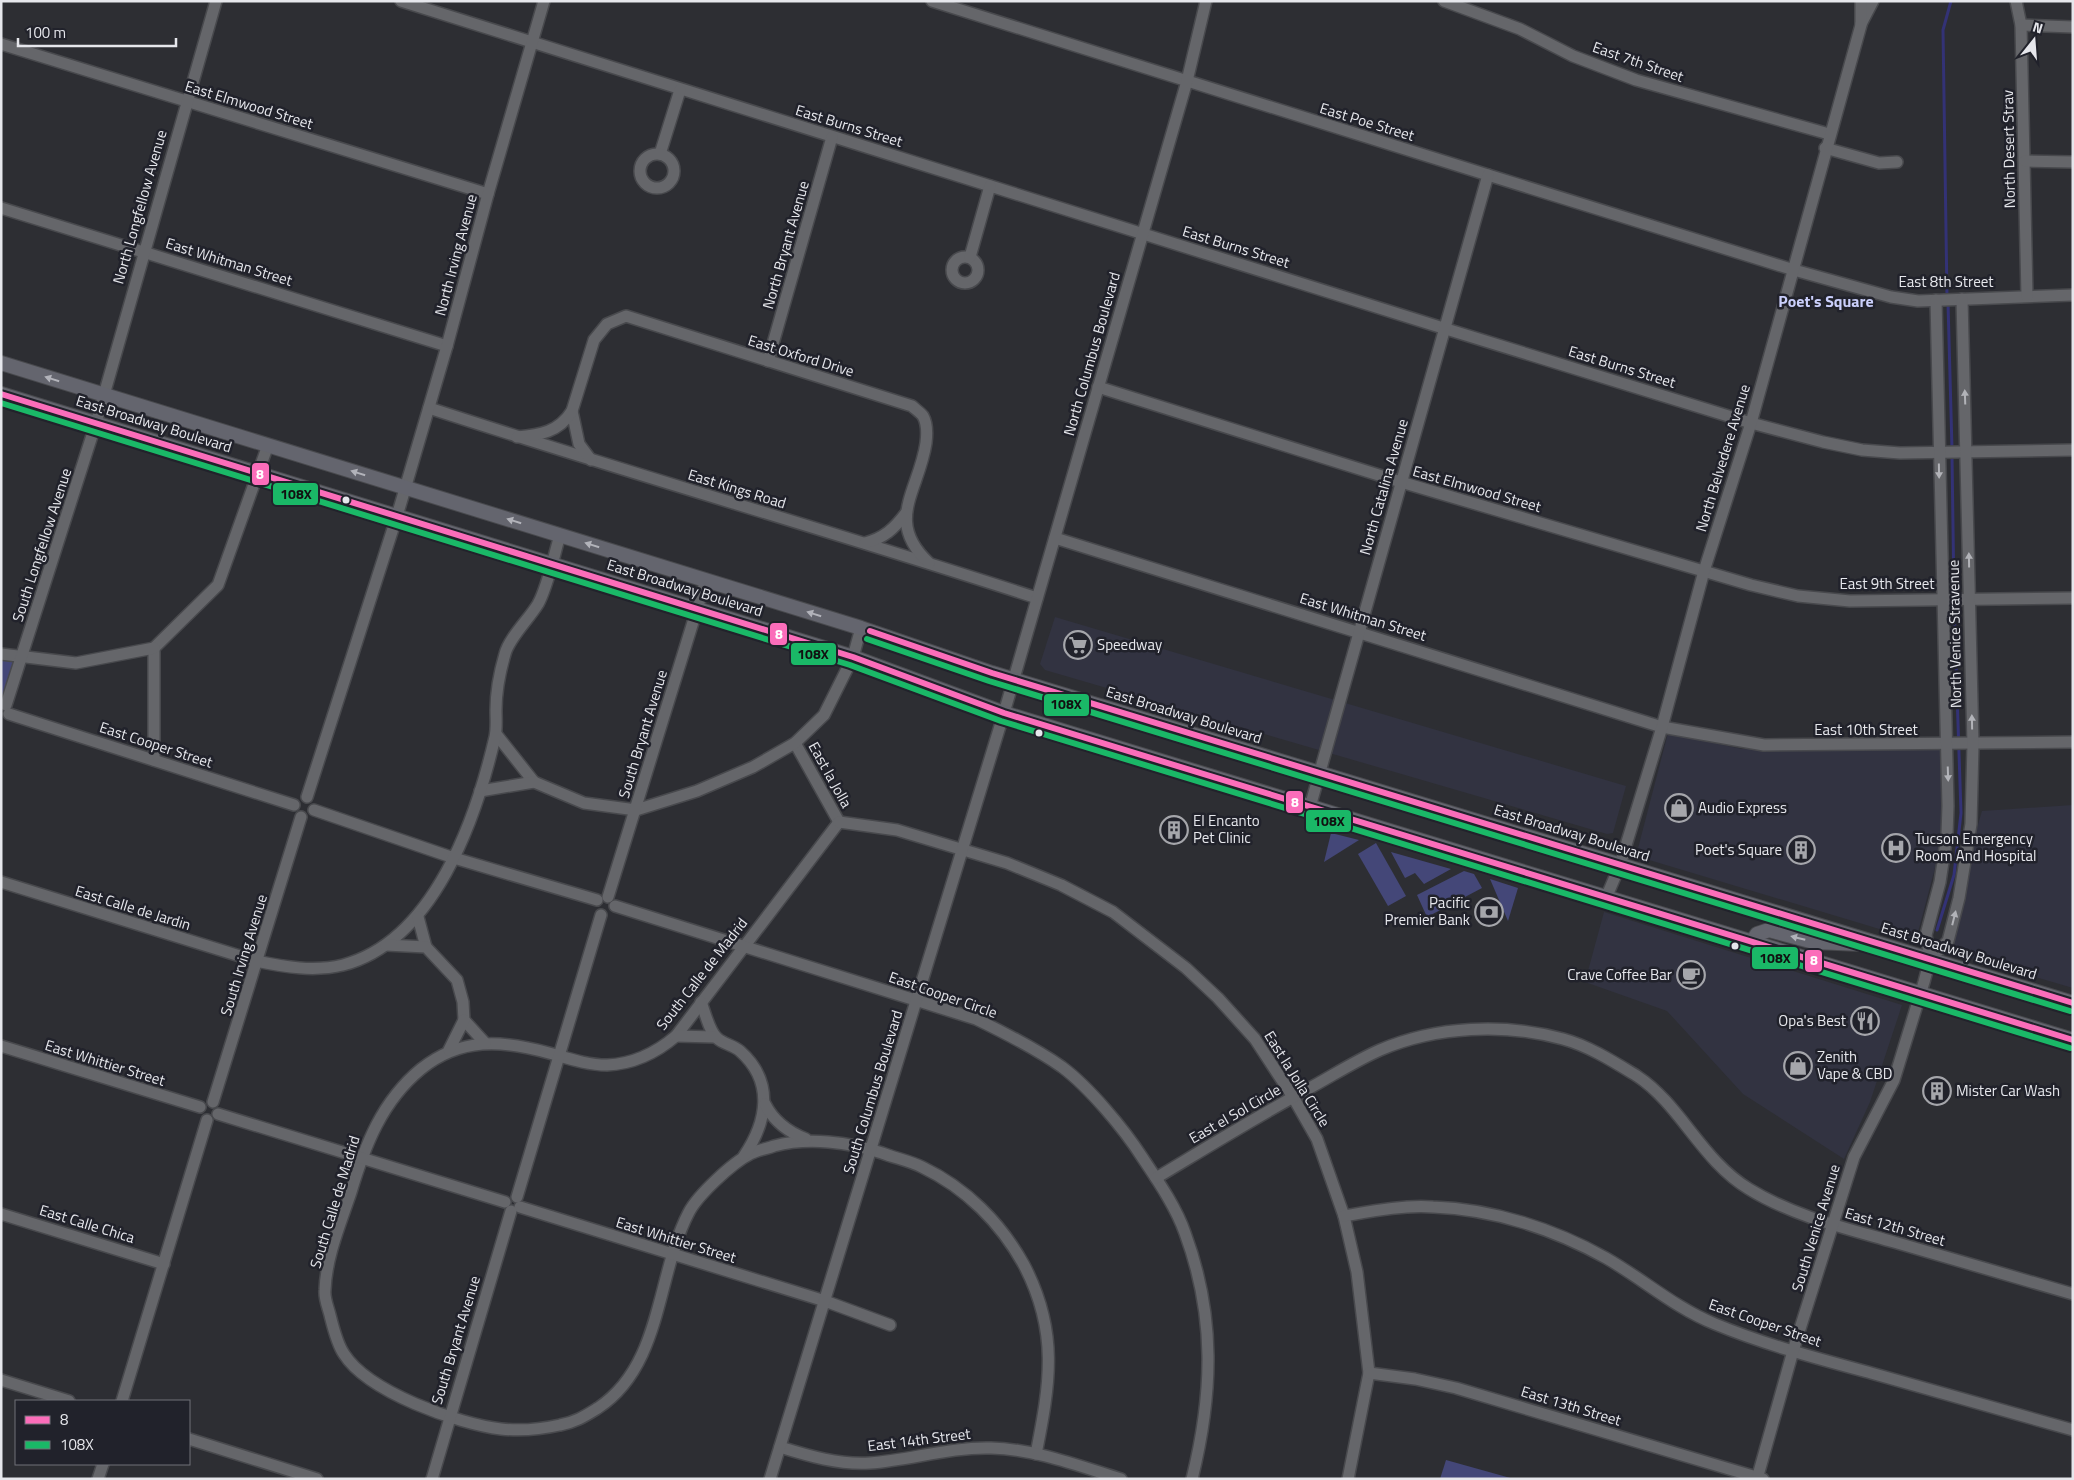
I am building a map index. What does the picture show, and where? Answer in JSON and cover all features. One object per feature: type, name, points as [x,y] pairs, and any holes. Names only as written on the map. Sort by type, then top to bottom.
[{"type":"main road","name":"East Broadway Boulevard","points":[[1,363],[861,628],[1013,679],[2073,1003]]},
{"type":"main road","name":"East Broadway Boulevard","points":[[1,394],[853,657],[1004,713],[2073,1040]]},
{"type":"main road","points":[[1752,942],[1757,934],[1769,930],[1814,942],[1882,944]]},
{"type":"street","name":"North Longfellow Avenue","points":[[96,422],[216,1]]},
{"type":"street","name":"East Burns Street","points":[[401,1],[680,90],[1751,423],[1862,450],[1900,453],[2073,450]]},
{"type":"street","name":"North Irving Avenue","points":[[397,516],[544,1]]},
{"type":"street","name":"East Poe Street","points":[[932,1],[1794,270]]},
{"type":"street","name":"North Columbus Boulevard","points":[[1004,713],[1187,81],[1206,1]]},
{"type":"street","name":"East 7th Street","points":[[1444,1],[1520,29],[1573,56],[1636,80],[1829,134]]},
{"type":"street","name":"North Belvedere Avenue","points":[[1860,1],[1860,25]]},
{"type":"street","name":"North Belvedere Avenue","points":[[1606,898],[1620,864],[1662,727],[1704,571],[1751,423],[1860,25],[1873,1]]},
{"type":"street","name":"North Desert Strav","points":[[2016,1],[2021,25],[2026,296]]},
{"type":"street","points":[[2021,25],[2073,27]]},
{"type":"street","name":"East Elmwood Street","points":[[1,44],[488,194]]},
{"type":"street","points":[[660,154],[680,90]]},
{"type":"street","name":"North Bryant Avenue","points":[[768,362],[832,137]]},
{"type":"street","points":[[1825,148],[1879,163],[1897,162]]},
{"type":"street","points":[[2025,161],[2073,162]]},
{"type":"street","name":"North Catalina Avenue","points":[[1310,807],[1443,328],[1488,175]]},
{"type":"street","points":[[970,257],[990,186]]},
{"type":"street","name":"East Whitman Street","points":[[1,208],[447,346]]},
{"type":"street","name":"East 8th Street","points":[[1794,270],[1890,297],[1936,300],[2073,295]]},
{"type":"street","name":"North Venice Stravenue","points":[[1930,959],[1948,941],[1959,898],[1971,824],[1973,744],[1962,299]]},
{"type":"street","name":"North Venice Stravenue","points":[[1920,993],[1930,959],[1926,935],[1940,882],[1947,835],[1947,744],[1936,300]]},
{"type":"street","name":"East Oxford Drive","points":[[518,437],[550,432],[566,421],[572,411],[594,340],[606,324],[626,316],[912,406],[924,417],[927,435],[925,452],[905,522],[911,542],[929,563]]},
{"type":"street","name":"East Elmwood Street","points":[[1098,388],[1401,482],[1704,571]]},
{"type":"street","name":"East Kings Road","points":[[429,408],[1037,598]]},
{"type":"street","name":"East Oxford Drive","points":[[572,411],[579,444],[591,460]]},
{"type":"street","name":"South Longfellow Avenue","points":[[4,710],[96,422]]},
{"type":"street","points":[[1,654],[76,663],[154,648],[218,585],[260,474],[268,445]]},
{"type":"street","points":[[865,543],[881,538],[897,526],[906,514]]},
{"type":"street","points":[[307,797],[397,516]]},
{"type":"street","name":"East Calle de Jardin","points":[[1,882],[256,961],[288,967],[316,969],[342,965],[368,956],[386,945],[418,917],[454,858],[480,791],[496,734],[496,708],[505,652],[539,602],[560,535]]},
{"type":"street","name":"East Whitman Street","points":[[1055,538],[1662,727]]},
{"type":"street","name":"East 9th Street","points":[[1704,571],[1798,596],[1850,601],[2073,598]]},
{"type":"street","name":"South Bryant Avenue","points":[[607,901],[706,580]]},
{"type":"street","points":[[496,734],[534,782],[584,803],[636,810],[697,791],[753,767],[795,743],[824,715],[853,657],[861,628]]},
{"type":"street","points":[[154,648],[154,760]]},
{"type":"street","name":"East Cooper Street","points":[[4,710],[294,805]]},
{"type":"street","name":"South Columbus Boulevard","points":[[770,1479],[1004,713]]},
{"type":"street","name":"East 10th Street","points":[[1662,727],[1764,745],[2073,742]]},
{"type":"street","name":"East la Jolla","points":[[795,743],[839,822]]},
{"type":"street","points":[[480,791],[534,782]]},
{"type":"street","points":[[307,797],[314,804],[314,810],[310,816],[301,817],[295,812],[294,805],[300,798],[307,797]]},
{"type":"street","points":[[314,810],[454,858],[607,901],[742,947]]},
{"type":"street","name":"South Irving Avenue","points":[[213,1102],[301,817]]},
{"type":"street","name":"East la Jolla Circle","points":[[839,822],[898,830],[1007,863],[1061,885],[1113,912],[1186,968],[1218,998],[1255,1039],[1293,1097],[1317,1139],[1344,1216],[1357,1272],[1369,1373],[1348,1479]]},
{"type":"street","name":"South Calle de Madrid","points":[[744,1157],[692,1207],[672,1255],[654,1326],[643,1353],[626,1383],[607,1402],[576,1422],[546,1428],[506,1430],[449,1417],[397,1395],[364,1374],[344,1356],[331,1322],[324,1292],[332,1254],[361,1158],[382,1113],[400,1088],[423,1067],[449,1050],[486,1043],[523,1046],[584,1062],[608,1065],[651,1054],[676,1036],[839,822]]},
{"type":"street","points":[[607,901],[610,914],[601,915],[596,907],[607,901]]},
{"type":"street","name":"South Bryant Avenue","points":[[432,1479],[449,1417],[560,1056],[601,915]]},
{"type":"street","points":[[418,917],[426,947],[457,980],[463,1002],[464,1020],[449,1050]]},
{"type":"street","points":[[386,945],[426,947]]},
{"type":"street","name":"East Cooper Circle","points":[[742,947],[917,999],[976,1019],[1026,1045],[1063,1068],[1126,1133],[1156,1178],[1185,1232],[1201,1286],[1209,1339],[1207,1392],[1202,1437],[1192,1479]]},
{"type":"street","name":"South Venice Avenue","points":[[1759,1478],[1793,1351],[1854,1157],[1894,1080],[1920,993]]},
{"type":"street","points":[[701,1002],[715,1037]]},
{"type":"street","points":[[464,1020],[486,1043]]},
{"type":"street","name":"East el Sol Circle","points":[[1156,1178],[1293,1097],[1381,1050],[1426,1036],[1468,1029],[1515,1030],[1564,1039],[1604,1057],[1640,1078]]},
{"type":"street","points":[[676,1036],[715,1037],[739,1050],[752,1063],[764,1094],[765,1104],[758,1132],[744,1157]]},
{"type":"street","name":"East Whittier Street","points":[[1,1046],[200,1107]]},
{"type":"street","name":"East 12th Street","points":[[1640,1078],[1669,1104],[1691,1135],[1718,1165],[1746,1188],[1778,1205],[1833,1225],[2073,1294]]},
{"type":"street","points":[[207,1102],[213,1102],[218,1106],[218,1114],[213,1120],[207,1120],[200,1114],[200,1107],[207,1102]]},
{"type":"street","points":[[765,1104],[771,1115],[783,1128],[814,1142]]},
{"type":"street","name":"East Whittier Street","points":[[218,1114],[825,1301],[890,1325]]},
{"type":"street","points":[[122,1400],[207,1120]]},
{"type":"street","points":[[744,1157],[753,1152],[791,1142],[814,1142],[871,1149],[921,1166],[961,1190],[994,1220],[1022,1263],[1040,1300],[1050,1347],[1048,1394],[1036,1454]]},
{"type":"street","name":"East Cooper Street","points":[[1344,1216],[1395,1208],[1431,1206],[1461,1208],[1526,1223],[1568,1240],[1607,1259],[1677,1305],[1715,1324],[1793,1351],[2073,1430]]},
{"type":"street","name":"East Calle Chica","points":[[1,1214],[164,1264]]},
{"type":"street","name":"East 13th Street","points":[[1369,1373],[1415,1378],[1456,1388],[1759,1478]]},
{"type":"street","points":[[1,1380],[66,1400]]},
{"type":"street","points":[[190,1439],[317,1479]]},
{"type":"street","name":"East 14th Street","points":[[780,1447],[824,1459],[852,1463],[869,1463],[973,1448],[1014,1450],[1036,1454],[1121,1479]]},
{"type":"street","points":[[98,1479],[103,1465]]},
{"type":"shaded area","points":[[1055,617],[1626,786],[1613,833],[1607,834],[1045,670],[1040,664]]},
{"type":"shaded area","points":[[1,656],[18,658],[1,707]]},
{"type":"shaded area","points":[[1668,733],[1742,749],[1940,749],[1944,761],[1940,849],[1916,940],[1636,856]]},
{"type":"shaded area","points":[[2073,805],[2073,988],[1941,949],[1982,811]]},
{"type":"shaded area","points":[[1331,833],[1359,840],[1324,862]]},
{"type":"shaded area","points":[[1376,843],[1406,896],[1388,906],[1358,854]]},
{"type":"shaded area","points":[[1391,852],[1451,869],[1424,884],[1415,873],[1405,878]]},
{"type":"shaded area","points":[[1464,871],[1474,874],[1482,888],[1427,917],[1417,895]]},
{"type":"shaded area","points":[[1490,879],[1518,888],[1508,921]]},
{"type":"shaded area","points":[[1604,912],[1902,1005],[1870,1102],[1844,1159],[1743,1094],[1667,1011],[1585,982]]},
{"type":"shaded area","points":[[1446,1460],[1514,1479],[1440,1479]]},
{"type":"waterway","points":[[1947,297],[1943,30],[1951,1]]},
{"type":"waterway","points":[[1948,303],[1952,449]]},
{"type":"waterway","points":[[1952,456],[1954,597]]},
{"type":"waterway","points":[[1937,930],[1954,875],[1961,813],[1954,603]]},
{"type":"transit line","name":"8","points":[[1,394],[853,657],[1004,713],[2073,1040]]},
{"type":"transit line","name":"108X","points":[[1,403],[850,665],[1001,721],[2070,1048]]},
{"type":"transit line","name":"8","points":[[870,631],[992,673],[2073,1003]]},
{"type":"transit line","name":"108X","points":[[867,639],[989,681],[2070,1011]]},
{"type":"place","name":"Speedway","points":[[1078,645]]},
{"type":"place","name":"Audio Express","points":[[1679,808]]},
{"type":"place","name":"El Encanto Pet Clinic","points":[[1174,830]]},
{"type":"place","name":"Tucson Emergency Room And Hospital","points":[[1896,848]]},
{"type":"place","name":"Poet's Square","points":[[1801,850]]},
{"type":"place","name":"Pacific Premier Bank","points":[[1489,912]]},
{"type":"place","name":"Crave Coffee Bar","points":[[1691,975]]},
{"type":"place","name":"Opa's Best","points":[[1865,1021]]},
{"type":"place","name":"Zenith Vape & CBD","points":[[1798,1066]]},
{"type":"place","name":"Mister Car Wash","points":[[1937,1091]]},
{"type":"district","name":"Poet's Square","points":[[1826,301]]}]
